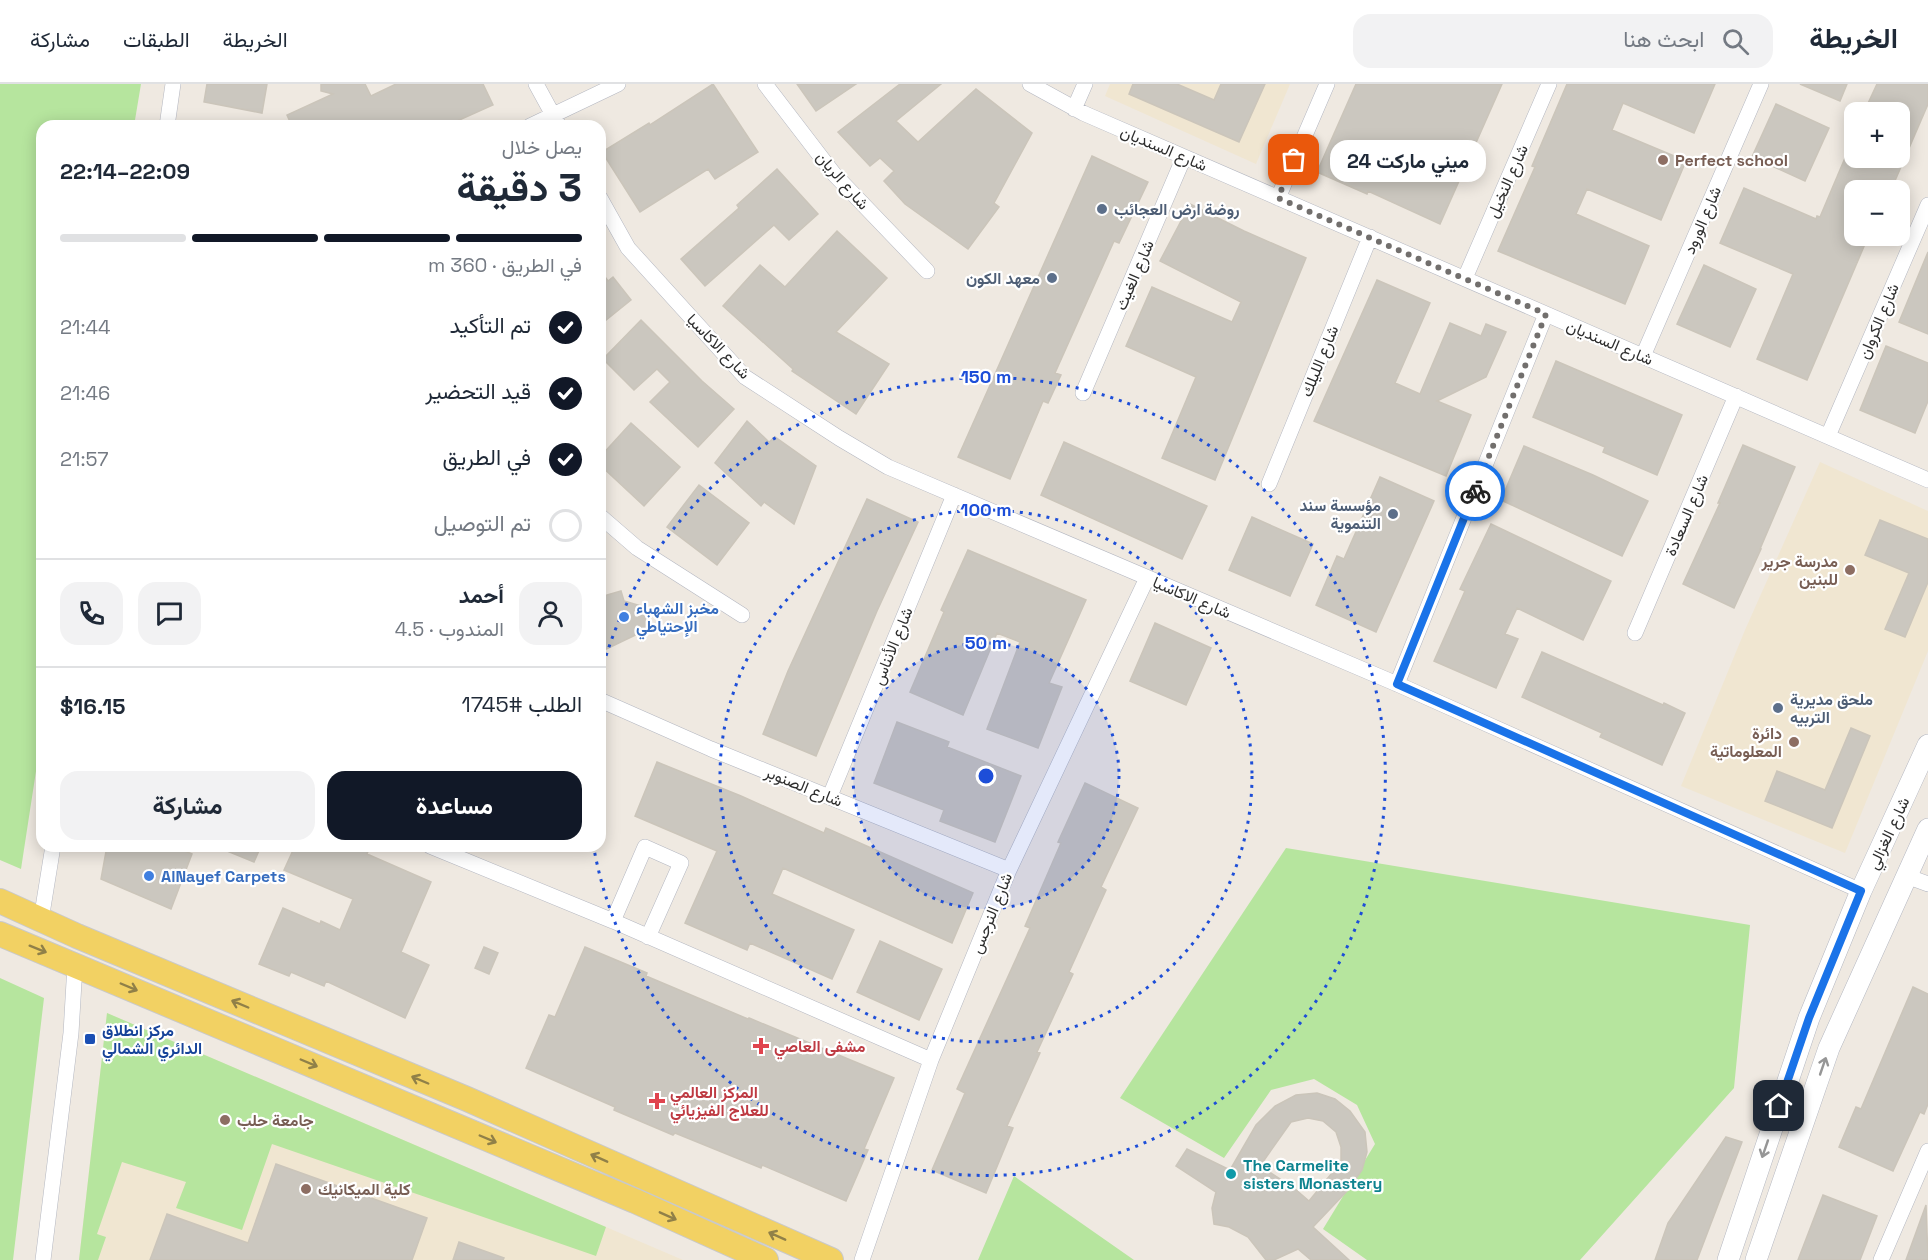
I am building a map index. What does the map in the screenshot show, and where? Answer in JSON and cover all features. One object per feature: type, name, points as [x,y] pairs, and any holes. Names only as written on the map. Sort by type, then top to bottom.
[{"type":"main road","name":"شارع الغزالي","points":[[1728,1260],[1809,1018],[1861,891],[1928,745]]},
{"type":"main road","name":"شارع الغزالي","points":[[1756,1260],[1829,1048],[1928,828]]},
{"type":"main road","points":[[0,901],[456,1095],[831,1260]]},
{"type":"main road","points":[[0,934],[635,1201],[766,1260]]},
{"type":"street","points":[[168,120],[173,84]]},
{"type":"street","points":[[536,84],[555,120]]},
{"type":"street","points":[[558,120],[618,84]]},
{"type":"street","name":"شارع الريان","points":[[765,84],[834,174],[927,271]]},
{"type":"street","name":"شارع السنديان","points":[[1030,84],[1074,109],[1928,480]]},
{"type":"street","points":[[1074,109],[1084,84]]},
{"type":"street","points":[[1278,198],[1327,84]]},
{"type":"street","name":"شارع النخيل","points":[[1465,278],[1549,84]]},
{"type":"street","name":"شارع الورود","points":[[1643,356],[1761,84]]},
{"type":"street","name":"شارع الغيث","points":[[1083,393],[1184,157]]},
{"type":"street","name":"شارع الكروان","points":[[1828,436],[1928,205]]},
{"type":"street","name":"شارع الاكاسيا","points":[[606,209],[628,248],[745,377],[888,467],[1397,684],[1861,891]]},
{"type":"street","name":"شارع الليلك","points":[[1269,484],[1370,237]]},
{"type":"street","points":[[1397,684],[1546,314]]},
{"type":"street","name":"شارع السعادة","points":[[1635,633],[1736,396]]},
{"type":"street","name":"شارع الأنناس","points":[[830,796],[954,495]]},
{"type":"street","points":[[606,521],[637,549],[742,615]]},
{"type":"street","name":"شارع النرجس","points":[[862,1260],[931,1060],[1009,870],[1147,578]]},
{"type":"street","name":"شارع الصنوبر","points":[[606,703],[711,749],[1009,870]]},
{"type":"street","points":[[613,921],[645,847],[681,863],[648,937]]},
{"type":"street","points":[[41,920],[52,852]]},
{"type":"street","points":[[445,852],[613,921],[931,1060]]},
{"type":"street","points":[[1906,876],[1928,884]]},
{"type":"street","points":[[44,1260],[70,1033],[75,965]]},
{"type":"street","points":[[1881,1260],[1928,1151]]},
{"type":"shaded area","points":[[1110,84],[1290,84],[1256,164],[1105,96]]},
{"type":"shaded area","points":[[1820,462],[1928,511],[1928,651],[1845,853],[1681,786],[1745,630]]},
{"type":"shaded area","name":"جامعة حلب","points":[[107,1013],[683,1260],[79,1260]]},
{"type":"green space","points":[[0,84],[141,84],[135,120],[36,120],[36,771],[21,869],[0,860]]},
{"type":"green space","points":[[1286,848],[1750,925],[1734,1088],[1580,1260],[1367,1260],[1323,1229],[1375,1144],[1357,1105],[1314,1079],[1271,1090],[1224,1158],[1120,1098]]},
{"type":"green space","points":[[0,978],[44,998],[13,1260],[0,1260]]},
{"type":"green space","points":[[107,1013],[606,1227],[596,1256],[272,1144],[242,1230],[176,1208],[186,1182],[122,1162],[97,1234],[106,1237],[98,1260],[79,1260]]},
{"type":"green space","points":[[1014,1176],[1134,1260],[978,1260]]},
{"type":"building","points":[[207,84],[267,84],[262,113],[204,102]]},
{"type":"building","points":[[321,84],[365,84],[371,96],[396,84],[483,84],[493,105],[459,120],[289,120],[287,115],[333,94],[321,91]]},
{"type":"building","points":[[713,84],[758,152],[715,179],[708,169],[640,212],[606,158],[606,150],[649,123],[650,125]]},
{"type":"building","points":[[797,84],[856,84],[816,111]]},
{"type":"building","points":[[900,84],[941,84],[896,121],[918,142],[976,89],[1032,133],[994,203],[999,207],[968,249],[905,204],[884,181],[894,171],[880,158],[870,166],[838,132]]},
{"type":"building","points":[[1133,84],[1177,84],[1214,100],[1221,84],[1265,84],[1239,142],[1129,94]]},
{"type":"building","points":[[1356,84],[1502,84],[1440,224],[1368,191],[1367,194],[1317,172]]},
{"type":"building","points":[[1567,84],[1715,84],[1694,133],[1623,103],[1612,130],[1686,161],[1661,220],[1587,189],[1576,214],[1649,246],[1625,304],[1498,251],[1535,167],[1532,166]]},
{"type":"building","points":[[1800,84],[1847,84],[1840,101]]},
{"type":"building","points":[[1877,84],[1928,84],[1928,104],[1910,146],[1910,102],[1869,102]]},
{"type":"building","points":[[1776,104],[1829,128],[1805,181],[1752,157]]},
{"type":"building","points":[[1092,156],[1148,182],[1119,243],[1114,241],[1055,373],[1061,375],[1048,403],[1043,401],[1010,479],[958,457]]},
{"type":"building","points":[[1844,160],[1844,168],[1900,168],[1895,180],[1844,180],[1844,246],[1864,246],[1807,380],[1757,359],[1793,274],[1720,243],[1744,188],[1816,219],[1817,216],[1820,217]]},
{"type":"building","points":[[777,169],[818,214],[789,240],[774,225],[705,286],[681,259],[739,208],[737,205]]},
{"type":"building","points":[[1190,204],[1306,258],[1215,480],[1162,458],[1196,377],[1126,346],[1152,287],[1232,322],[1241,302],[1160,261]]},
{"type":"building","points":[[837,231],[887,278],[836,332],[889,364],[856,414],[792,371],[793,369],[723,306],[760,265],[785,287]]},
{"type":"building","points":[[1928,252],[1928,334],[1899,322]]},
{"type":"building","points":[[1704,265],[1756,289],[1730,347],[1677,324]]},
{"type":"building","points":[[613,277],[631,300],[606,320],[606,278],[608,281]]},
{"type":"building","points":[[1377,280],[1430,303],[1395,383],[1420,394],[1450,323],[1481,336],[1486,324],[1506,332],[1486,377],[1437,401],[1471,415],[1446,476],[1314,421]]},
{"type":"building","points":[[641,320],[702,381],[734,409],[698,447],[650,402],[670,382],[657,369],[634,390],[606,362],[606,356]]},
{"type":"building","points":[[1886,346],[1928,363],[1928,401],[1915,433],[1860,410]]},
{"type":"building","points":[[1556,361],[1682,415],[1657,475],[1603,452],[1605,447],[1533,417]]},
{"type":"building","points":[[747,421],[769,442],[775,437],[816,466],[794,524],[764,502],[761,506],[715,463]]},
{"type":"building","points":[[631,423],[680,467],[644,506],[606,471],[606,450]]},
{"type":"building","points":[[1064,442],[1207,506],[1182,559],[1041,495]]},
{"type":"building","points":[[1743,445],[1795,467],[1734,608],[1683,584],[1720,503],[1718,503]]},
{"type":"building","points":[[1524,446],[1648,501],[1622,556],[1501,500]]},
{"type":"building","points":[[1380,477],[1434,501],[1376,632],[1316,605],[1337,556],[1344,559]]},
{"type":"building","points":[[699,485],[749,523],[717,565],[667,527]]},
{"type":"building","points":[[867,499],[918,522],[877,611],[816,756],[763,734],[788,671]]},
{"type":"building","points":[[1252,517],[1313,544],[1290,596],[1229,570]]},
{"type":"building","points":[[1880,520],[1928,539],[1928,582],[1905,637],[1885,629],[1909,573],[1865,555]]},
{"type":"building","points":[[1491,524],[1611,581],[1583,640],[1517,608],[1505,634],[1518,639],[1496,688],[1434,661],[1465,591],[1460,589]]},
{"type":"building","points":[[968,550],[1086,600],[1049,683],[1062,687],[1038,748],[987,729],[1020,642],[997,633],[963,715],[910,692],[944,612],[941,610]]},
{"type":"building","name":"مخبز الشهباء الإحتياطي","points":[[621,591],[624,601],[645,607],[652,627],[606,649],[606,595]]},
{"type":"building","points":[[1155,623],[1211,648],[1186,705],[1130,681]]},
{"type":"building","points":[[1542,652],[1685,713],[1662,765],[1600,737],[1602,733],[1522,697]]},
{"type":"building","points":[[897,722],[949,742],[947,747],[1021,776],[995,842],[940,821],[944,810],[874,783]]},
{"type":"building","points":[[1851,728],[1870,736],[1832,828],[1765,801],[1777,771],[1825,790]]},
{"type":"building","points":[[657,762],[824,833],[826,828],[973,893],[952,943],[783,868],[772,894],[854,930],[832,979],[750,943],[747,950],[685,923],[717,851],[635,816]]},
{"type":"building","points":[[1085,783],[1138,808],[1101,887],[1106,890],[1069,972],[1073,974],[1037,1052],[1040,1053],[1007,1126],[1013,1128],[986,1193],[932,1170],[965,1093],[957,1089],[1030,928],[1025,926],[1061,843],[1058,842]]},
{"type":"building","points":[[106,852],[187,852],[192,854],[171,909],[101,879]]},
{"type":"building","points":[[230,852],[258,852],[254,862]]},
{"type":"building","points":[[292,852],[368,852],[367,854],[431,882],[401,952],[429,965],[405,1018],[326,981],[324,986],[291,972],[289,976],[259,964],[283,908],[340,930],[353,899],[284,870]]},
{"type":"building","points":[[880,941],[942,969],[919,1020],[857,992]]},
{"type":"building","points":[[484,947],[498,953],[489,974],[475,968]]},
{"type":"building","points":[[585,947],[647,973],[646,976],[894,1078],[864,1149],[868,1150],[846,1201],[762,1165],[761,1168],[675,1133],[673,1135],[526,1068],[549,1015],[555,1017]]},
{"type":"building","points":[[1913,987],[1928,994],[1928,1104],[1924,1114],[1920,1112],[1893,1171],[1839,1147],[1856,1107],[1861,1109]]},
{"type":"building","name":"The Carmelite sisters Monastery","points":[[1317,1093],[1335,1099],[1350,1111],[1365,1132],[1367,1152],[1362,1170],[1348,1190],[1313,1227],[1349,1260],[1311,1260],[1298,1249],[1274,1260],[1266,1260],[1248,1237],[1229,1227],[1214,1224],[1212,1208],[1216,1192],[1176,1166],[1187,1149],[1230,1170],[1256,1125],[1275,1106],[1296,1095]],"holes":[[[1308,1118],[1323,1121],[1336,1132],[1341,1147],[1341,1162],[1309,1201],[1294,1188],[1260,1166],[1291,1122]]]},
{"type":"building","points":[[1726,1137],[1742,1142],[1697,1260],[1655,1260],[1668,1223]]},
{"type":"building","name":"كلية الميكانيك","points":[[276,1164],[427,1218],[412,1260],[150,1260],[167,1214],[248,1243]]},
{"type":"building","points":[[1823,1195],[1877,1216],[1860,1260],[1798,1260]]},
{"type":"building","points":[[1926,1205],[1928,1260],[1906,1260]]},
{"type":"building","points":[[459,1242],[504,1258],[503,1260],[453,1260]]},
{"type":"way so far","points":[[1294,160],[1278,198],[1546,314],[1475,491]]},
{"type":"place","name":"ميني ماركت 24","points":[[1294,160]]},
{"type":"place","name":"Perfect school","points":[[1663,160]]},
{"type":"place","name":"روضة ارض العجائب","points":[[1102,209]]},
{"type":"place","name":"معهد الكون","points":[[1052,278]]},
{"type":"place","name":"مؤسسة سند التنموية","points":[[1393,514]]},
{"type":"place","name":"مدرسة جرير للبنين","points":[[1850,570]]},
{"type":"place","name":"مخبز الشهباء الإحتياطي","points":[[624,617]]},
{"type":"place","name":"ملحق مديرية التربيه","points":[[1778,708]]},
{"type":"place","name":"دائرة المعلوماتية","points":[[1794,742]]},
{"type":"place","name":"AlNayef Carpets","points":[[149,876]]},
{"type":"place","name":"مركز انطلاق الدائري الشمالي","points":[[90,1039]]},
{"type":"place","name":"مشفى العاصي","points":[[761,1046]]},
{"type":"place","name":"المركز العالمي للعلاج الفيزيائي","points":[[657,1101]]},
{"type":"place","name":"جامعة حلب","points":[[225,1120]]},
{"type":"place","name":"The Carmelite sisters Monastery","points":[[1231,1174]]},
{"type":"place","name":"كلية الميكانيك","points":[[306,1189]]},
{"type":"route","points":[[1475,491],[1397,684],[1861,891],[1809,1018],[1779,1106]]}]
